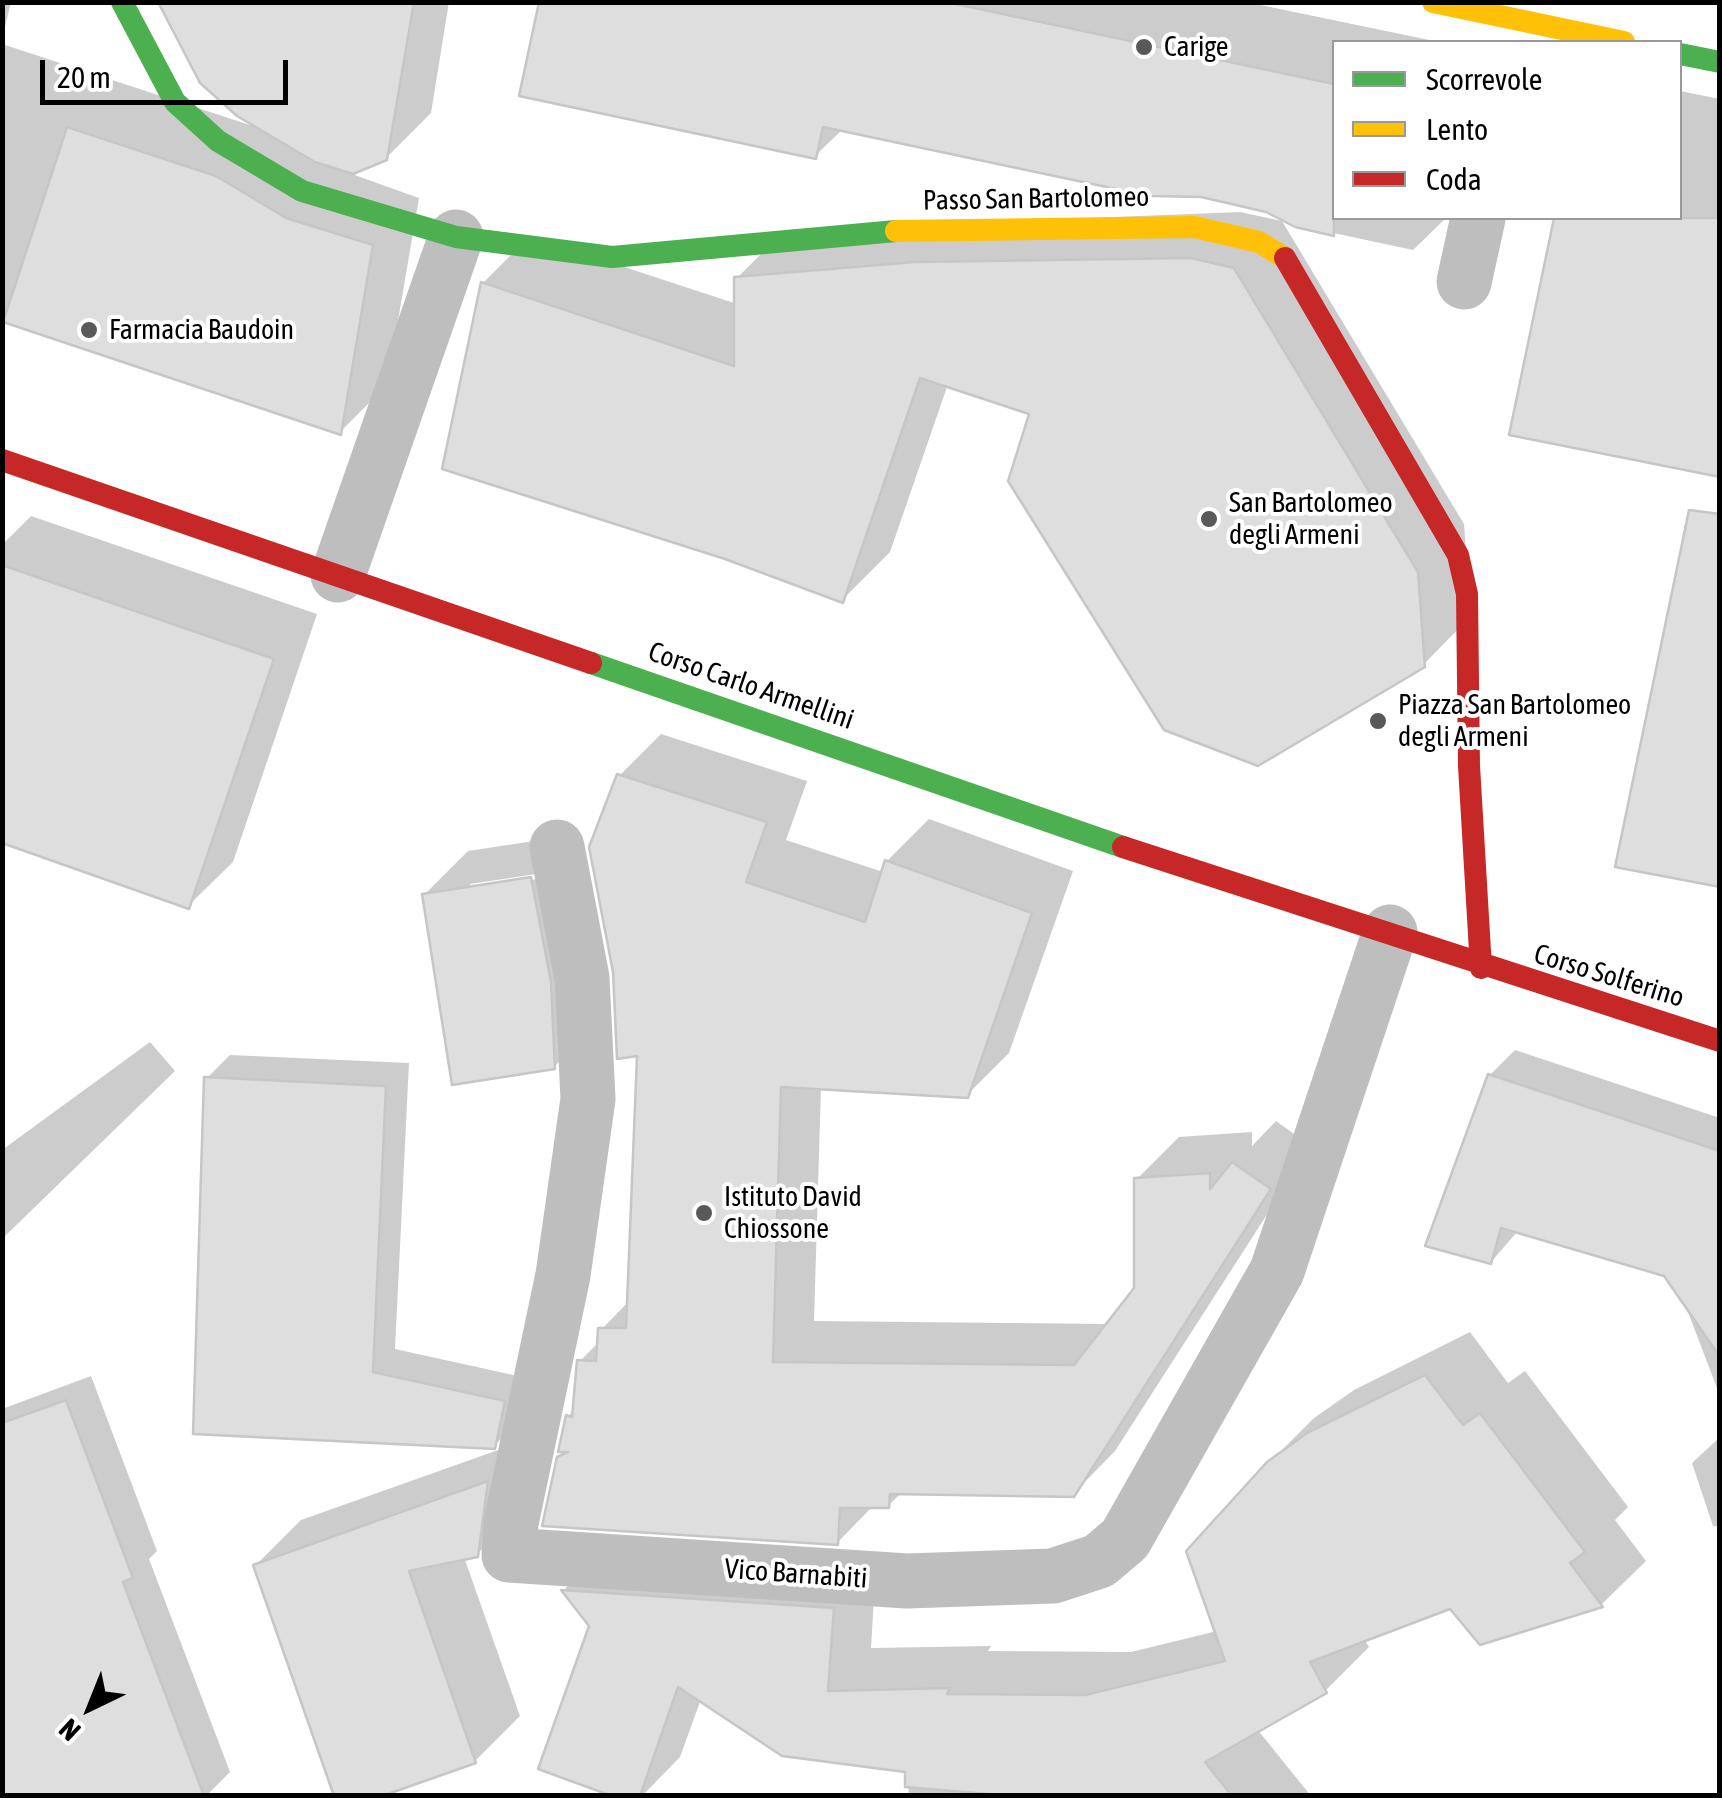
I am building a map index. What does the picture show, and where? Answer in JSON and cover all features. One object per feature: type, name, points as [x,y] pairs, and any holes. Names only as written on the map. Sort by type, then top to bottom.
[{"type":"street","name":"Passo San Bartolomeo","points":[[122,2],[175,102],[218,141],[302,191],[456,237],[612,257],[893,230],[1194,227],[1259,242],[1287,259],[1458,555],[1467,594],[1469,766],[1481,968]]},
{"type":"street","points":[[1433,2],[1614,40]]},
{"type":"street","points":[[1682,54],[1720,62]]},
{"type":"street","points":[[1464,282],[1478,220]]},
{"type":"street","points":[[338,575],[456,237]]},
{"type":"street","name":"Corso Carlo Armellini","points":[[2,460],[1236,886],[1390,932],[1481,968]]},
{"type":"street","name":"Vico Barnabiti","points":[[558,847],[582,978],[588,1100],[563,1275],[511,1522],[509,1555],[908,1581],[1053,1576],[1099,1562],[1125,1539],[1278,1271],[1390,932]]},
{"type":"street","name":"Corso Solferino","points":[[1481,968],[1720,1041]]},
{"type":"building","points":[[158,2],[414,2],[387,160],[353,174],[315,162],[237,116],[200,83]]},
{"type":"building","points":[[539,2],[946,2],[1332,84],[1334,236],[1295,227],[1266,212],[1201,197],[1149,196],[823,127],[816,159],[519,96]]},
{"type":"building","points":[[67,127],[216,176],[286,218],[373,245],[341,435],[3,322]]},
{"type":"building","points":[[1720,218],[1720,477],[1509,435],[1554,220]]},
{"type":"building","points":[[1191,258],[1234,268],[1418,572],[1425,667],[1258,766],[1164,730],[1008,481],[1029,414],[920,378],[843,603],[725,559],[442,469],[481,282],[734,366],[734,277],[915,262]]},
{"type":"building","points":[[1689,510],[1720,514],[1720,887],[1615,867]]},
{"type":"building","points":[[2,565],[274,659],[189,909],[2,843]]},
{"type":"building","name":"Istituto David Chiossone","points":[[617,774],[767,822],[746,882],[865,922],[885,860],[1032,913],[968,1098],[781,1087],[773,1362],[1074,1365],[1134,1288],[1134,1178],[1210,1173],[1210,1189],[1232,1162],[1271,1189],[1074,1497],[890,1494],[889,1508],[840,1508],[838,1545],[542,1526],[557,1457],[568,1452],[558,1452],[566,1415],[572,1417],[577,1360],[596,1361],[598,1328],[626,1328],[637,1056],[617,1059],[613,972],[589,847]]},
{"type":"building","points":[[531,877],[551,982],[555,1069],[452,1085],[422,894]]},
{"type":"building","points":[[1488,1074],[1720,1151],[1720,1357],[1664,1276],[1501,1228],[1491,1264],[1425,1246]]},
{"type":"building","points":[[204,1077],[386,1086],[373,1372],[505,1401],[495,1449],[193,1434]]},
{"type":"building","points":[[1425,1375],[1463,1425],[1480,1413],[1585,1552],[1570,1563],[1603,1607],[1480,1645],[1450,1609],[1310,1662],[1327,1693],[1205,1762],[1232,1796],[1012,1796],[905,1787],[905,1772],[782,1756],[678,1687],[640,1796],[612,1796],[538,1769],[589,1626],[561,1590],[834,1608],[828,1691],[950,1688],[947,1694],[1085,1695],[1225,1661],[1186,1551],[1267,1462],[1307,1433]]},
{"type":"building","points":[[66,1400],[133,1578],[123,1582],[204,1796],[2,1796],[2,1423]]},
{"type":"building","points":[[488,1481],[478,1557],[409,1571],[476,1763],[382,1796],[334,1796],[253,1565]]},
{"type":"traffic: fast","points":[[122,2],[175,102],[218,141],[302,191],[456,237],[612,257],[896,231]]},
{"type":"traffic: fast","points":[[1682,54],[1720,62]]},
{"type":"traffic: fast","points":[[591,663],[1123,847]]},
{"type":"traffic: slow","points":[[1433,2],[1614,40]]},
{"type":"traffic: slow","points":[[896,231],[1194,227],[1259,242],[1285,258]]},
{"type":"traffic: jam","points":[[1285,258],[1458,555],[1467,594],[1469,766],[1481,968]]},
{"type":"traffic: jam","points":[[2,460],[591,663]]},
{"type":"traffic: jam","points":[[1123,847],[1720,1041]]},
{"type":"place","name":"Carige","points":[[1144,47]]},
{"type":"place","name":"Farmacia Baudoin","points":[[89,330]]},
{"type":"place","name":"San Bartolomeo degli Armeni","points":[[1209,519]]},
{"type":"place","name":"Piazza San Bartolomeo degli Armeni","points":[[1378,721]]},
{"type":"place","name":"Istituto David Chiossone","points":[[704,1213]]}]
